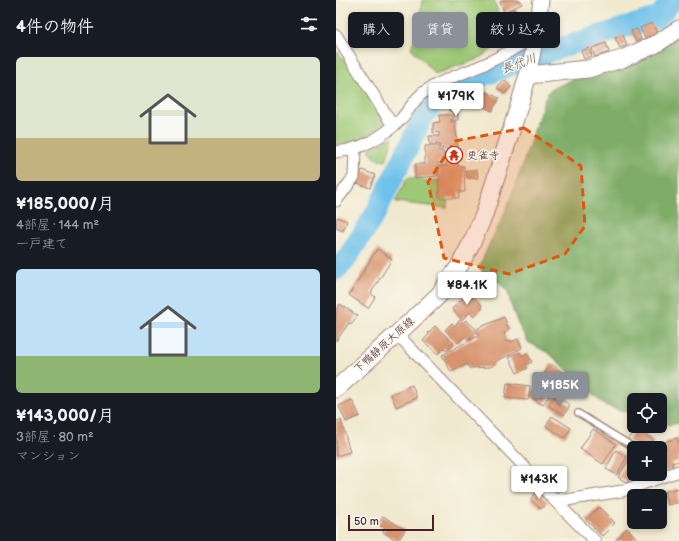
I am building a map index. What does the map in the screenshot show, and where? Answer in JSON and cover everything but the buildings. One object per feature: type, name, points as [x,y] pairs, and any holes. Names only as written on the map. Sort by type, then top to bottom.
[{"type":"main road","points":[[539,12],[541,0]]},
{"type":"main road","points":[[533,48],[529,71],[588,69],[615,61],[656,44],[679,29]]},
{"type":"main road","name":"下鴨静原大原線","points":[[336,389],[439,295],[464,259],[484,215],[529,71]]},
{"type":"street","points":[[336,35],[393,126]]},
{"type":"street","points":[[336,152],[347,151],[366,144],[384,134],[400,120],[422,92],[442,81],[493,61],[518,48]]},
{"type":"street","points":[[336,201],[354,177],[354,148]]},
{"type":"street","points":[[397,334],[518,460],[553,499],[595,541]]},
{"type":"street","points":[[667,474],[679,471]]},
{"type":"street","points":[[553,499],[567,500],[622,492],[645,481]]},
{"type":"lane","points":[[578,413],[627,443]]},
{"type":"highlighted area","points":[[524,128],[581,166],[585,226],[565,254],[509,274],[444,258],[428,182],[455,141]]},
{"type":"green space","points":[[422,0],[494,0],[498,12],[476,12],[476,48],[494,48],[478,59],[435,74],[411,48],[412,45],[412,48],[468,48],[468,12],[421,12]]},
{"type":"green space","points":[[679,35],[679,423],[670,425],[667,424],[667,393],[627,393],[627,412],[604,405],[550,354],[528,342],[518,324],[508,292],[499,282],[483,273],[479,267],[503,217],[545,98],[551,89],[601,67],[644,59]]},
{"type":"green space","points":[[338,52],[359,79],[387,124],[364,139],[336,145],[336,53]]},
{"type":"green space","points":[[393,137],[386,161],[377,159],[369,149]]},
{"type":"green space","points":[[408,177],[426,181],[439,180],[439,198],[447,198],[447,208],[395,202]]},
{"type":"waterway","name":"長代川","points":[[336,270],[345,261],[374,216],[423,117],[437,97],[482,76],[566,46],[658,17],[673,0]]},
{"type":"place","name":"更雀寺","points":[[454,155]]}]
